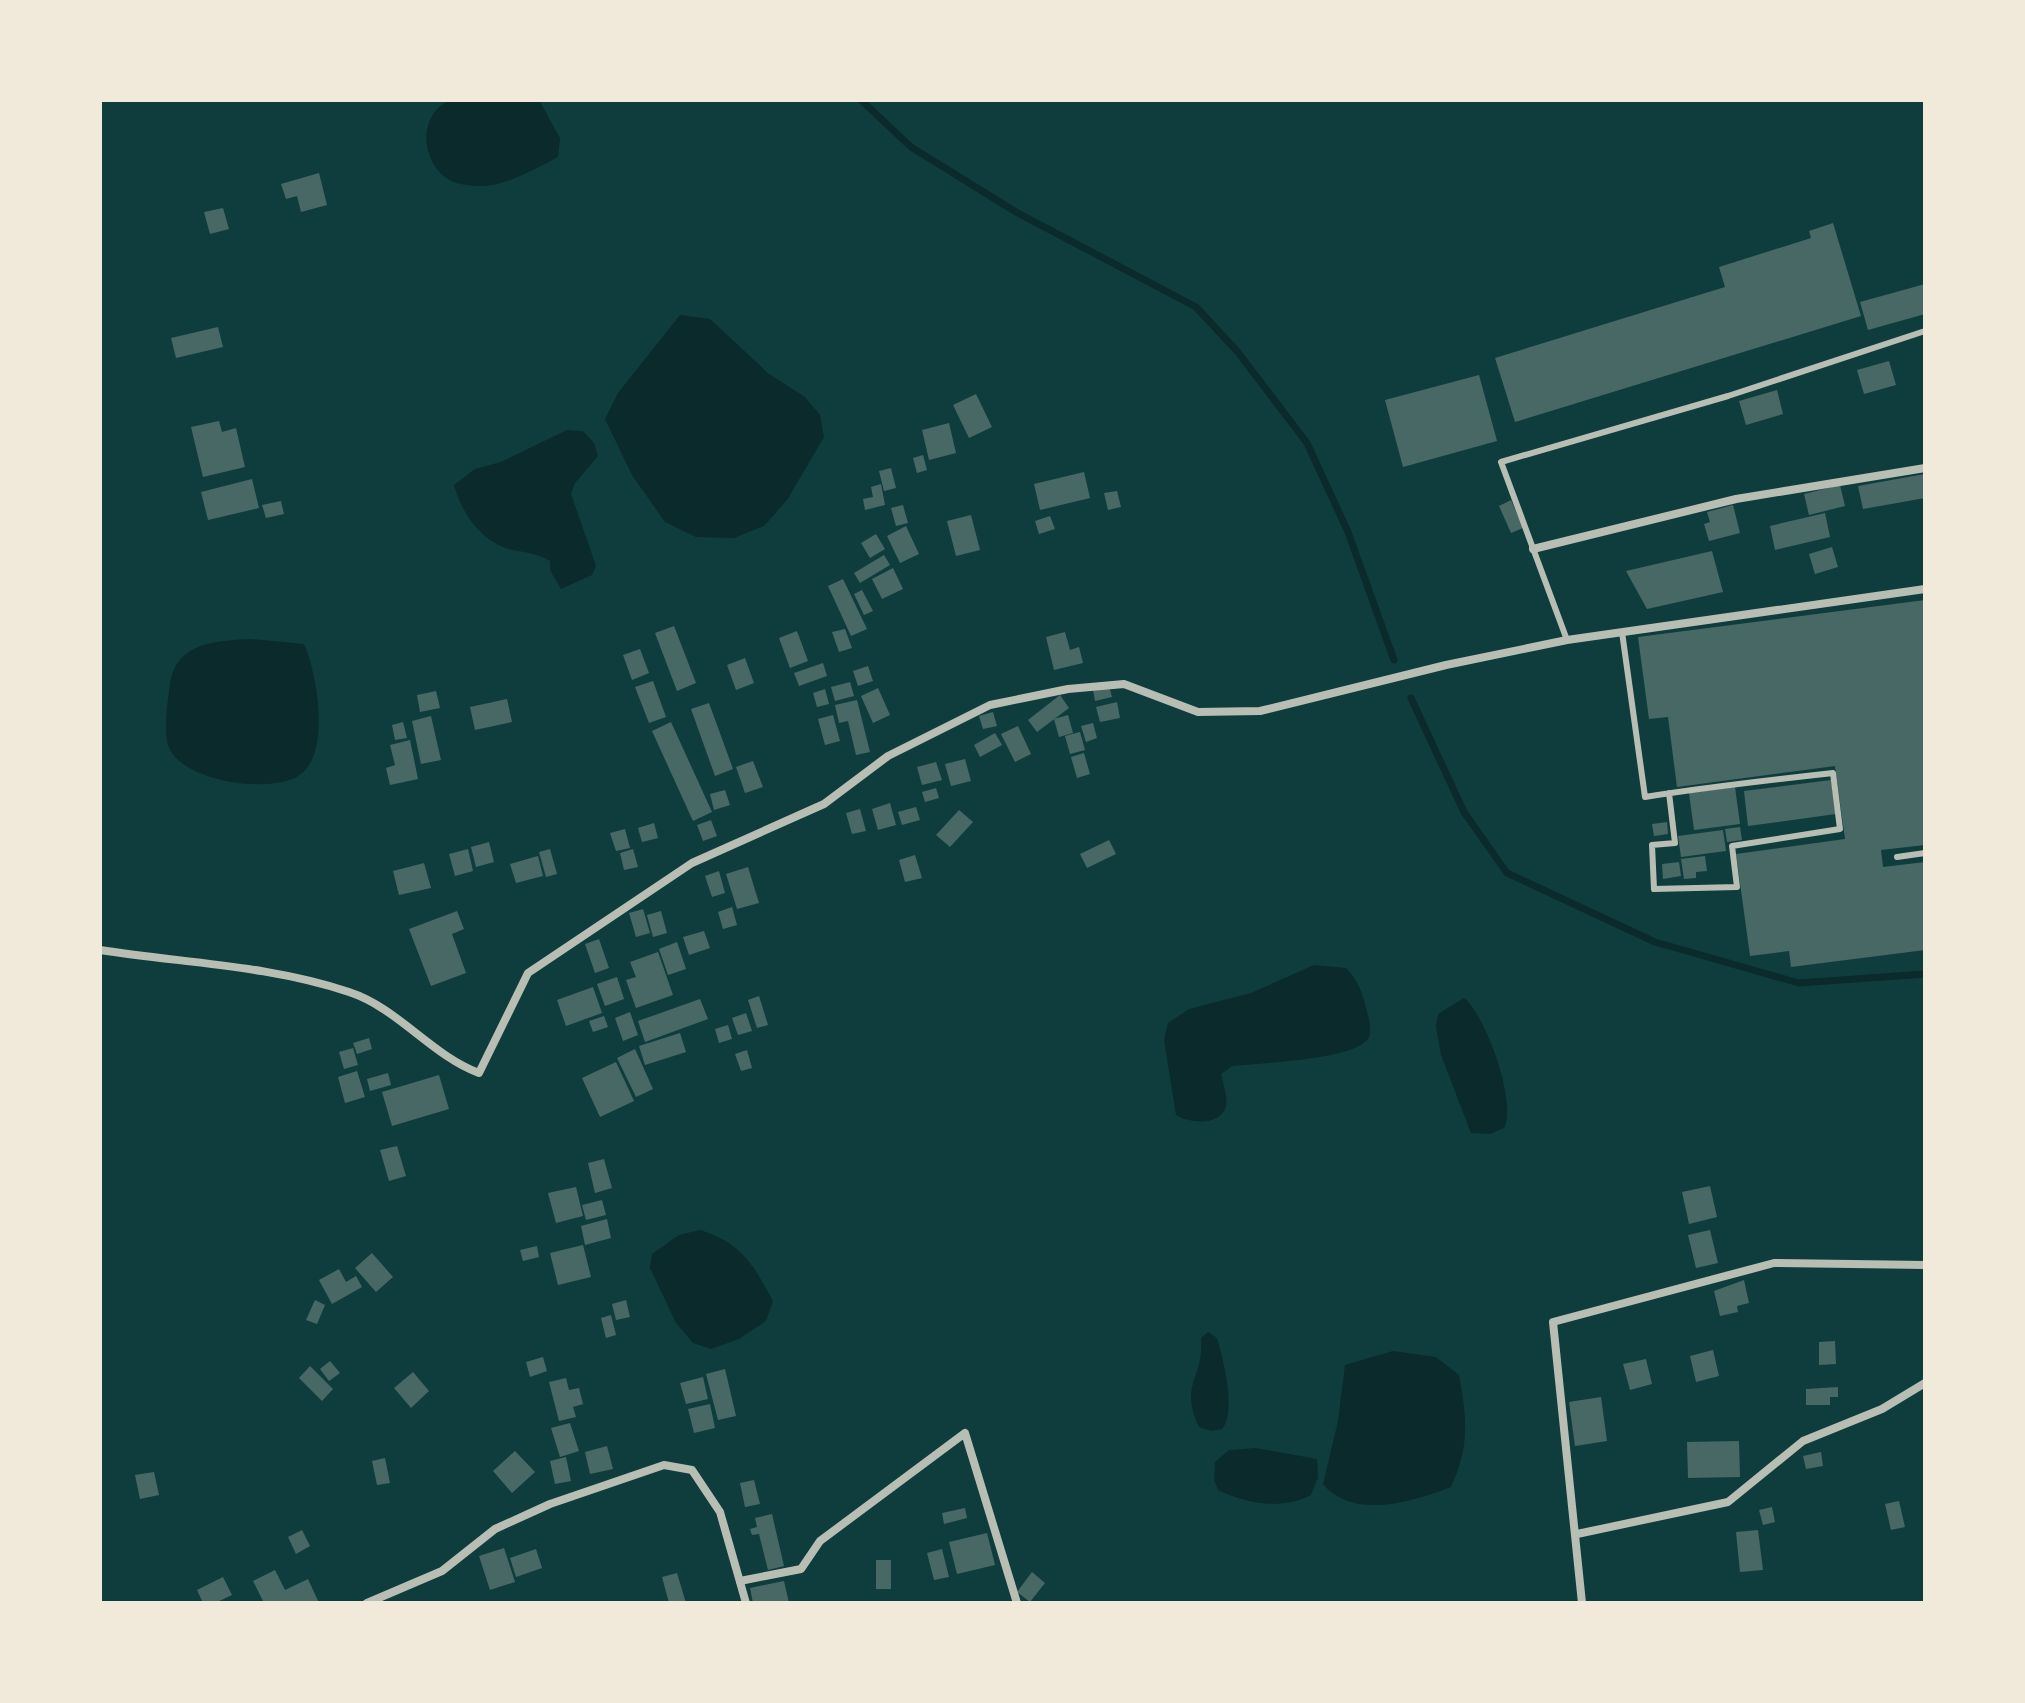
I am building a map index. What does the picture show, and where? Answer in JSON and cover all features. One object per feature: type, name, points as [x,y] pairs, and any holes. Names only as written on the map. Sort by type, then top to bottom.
[{"type":"street","points":[[1533,549],[1736,499],[1925,468]]},
{"type":"street","points":[[100,950],[205,961],[351,992],[407,1026],[457,1065],[479,1073],[528,973],[692,863],[824,804],[888,756],[990,705],[1068,689],[1124,684],[1198,712],[1260,711],[1446,665],[1567,640],[1925,589]]},
{"type":"street","points":[[1582,1603],[1553,1322],[1774,1263],[1925,1265]]},
{"type":"street","points":[[1577,1534],[1728,1502],[1803,1441],[1882,1409],[1925,1383]]},
{"type":"street","points":[[740,1581],[801,1569],[820,1541],[965,1433],[1017,1603]]},
{"type":"street","points":[[367,1603],[442,1571],[495,1529],[550,1504],[664,1465],[692,1470],[720,1512],[746,1603]]},
{"type":"lane","points":[[1567,640],[1501,462],[1728,396],[1925,331]]},
{"type":"lane","points":[[1622,632],[1645,797],[1669,793],[1833,773],[1840,829],[1732,846],[1737,887],[1654,889],[1652,845],[1675,843],[1669,793]]},
{"type":"lane","points":[[1897,857],[1925,853]]},
{"type":"water","points":[[450,100],[539,100],[560,138],[558,157],[501,183],[482,186],[451,181],[434,164],[426,141],[431,117]]},
{"type":"water","points":[[680,315],[710,319],[769,374],[805,397],[820,415],[824,437],[787,500],[764,526],[734,538],[696,537],[665,522],[632,475],[605,419],[618,393]]},
{"type":"water","points":[[567,430],[583,431],[594,443],[598,456],[575,483],[571,494],[596,566],[592,575],[561,589],[550,570],[550,561],[502,546],[483,534],[462,506],[454,485],[475,469],[501,462]]},
{"type":"water","points":[[250,639],[304,644],[309,657],[319,713],[315,751],[309,766],[298,776],[285,781],[248,784],[207,776],[176,758],[168,745],[166,723],[170,684],[180,660],[188,652],[210,643]]},
{"type":"water","points":[[1314,965],[1346,968],[1350,973],[1364,1000],[1370,1024],[1369,1037],[1361,1045],[1347,1051],[1284,1062],[1232,1066],[1221,1074],[1226,1095],[1223,1113],[1204,1121],[1176,1115],[1164,1040],[1168,1023],[1189,1009],[1251,993]]},
{"type":"water","points":[[1464,998],[1473,1007],[1490,1040],[1503,1080],[1507,1116],[1504,1128],[1490,1134],[1471,1133],[1441,1055],[1436,1027],[1438,1014]]},
{"type":"water","points":[[700,1230],[736,1248],[759,1276],[773,1301],[766,1321],[739,1339],[711,1349],[693,1343],[676,1323],[650,1268],[652,1254],[679,1235]]},
{"type":"water","points":[[1208,1332],[1217,1338],[1229,1398],[1222,1429],[1211,1431],[1199,1427],[1191,1400],[1201,1338]]},
{"type":"water","points":[[1393,1351],[1436,1357],[1459,1375],[1465,1419],[1461,1458],[1451,1487],[1420,1498],[1385,1505],[1351,1502],[1323,1484],[1338,1421],[1345,1365]]},
{"type":"water","points":[[1256,1448],[1317,1459],[1318,1477],[1311,1495],[1276,1504],[1253,1502],[1218,1490],[1214,1480],[1215,1462],[1229,1450]]},
{"type":"building","points":[[319,173],[327,205],[301,212],[297,196],[286,199],[281,184]]},
{"type":"building","points":[[223,208],[229,229],[210,234],[204,212]]},
{"type":"building","points":[[1833,223],[1861,316],[1515,422],[1495,358],[1725,287],[1719,267],[1811,238],[1809,231]]},
{"type":"building","points":[[1925,284],[1925,314],[1868,330],[1860,302]]},
{"type":"building","points":[[218,327],[223,347],[176,358],[171,338]]},
{"type":"building","points":[[1889,361],[1896,385],[1864,394],[1857,370]]},
{"type":"building","points":[[1479,375],[1497,441],[1403,467],[1385,400]]},
{"type":"building","points":[[1777,390],[1783,414],[1746,425],[1739,401]]},
{"type":"building","points":[[976,394],[992,427],[969,438],[953,405]]},
{"type":"building","points":[[219,421],[222,432],[236,428],[245,467],[203,477],[191,427]]},
{"type":"building","points":[[949,423],[956,453],[929,460],[922,430]]},
{"type":"building","points":[[923,455],[927,470],[917,473],[913,458]]},
{"type":"building","points":[[891,468],[896,488],[884,491],[879,471]]},
{"type":"building","points":[[1084,472],[1090,498],[1040,510],[1034,484]]},
{"type":"building","points":[[1925,474],[1925,498],[1863,509],[1858,486]]},
{"type":"building","points":[[252,479],[259,508],[208,520],[201,492]]},
{"type":"building","points":[[881,484],[885,505],[865,510],[863,499],[873,497],[871,487]]},
{"type":"building","points":[[1840,485],[1845,506],[1809,515],[1804,494]]},
{"type":"building","points":[[1117,491],[1121,507],[1108,510],[1104,493]]},
{"type":"building","points":[[1511,500],[1523,528],[1511,533],[1499,506]]},
{"type":"building","points":[[281,501],[284,514],[266,518],[262,505]]},
{"type":"building","points":[[903,505],[908,523],[896,526],[891,508]]},
{"type":"building","points":[[1733,505],[1740,533],[1709,541],[1704,524],[1710,522],[1707,512]]},
{"type":"building","points":[[1825,513],[1830,537],[1775,550],[1770,526]]},
{"type":"building","points":[[971,515],[980,550],[956,556],[947,521]]},
{"type":"building","points":[[1050,516],[1055,529],[1039,534],[1035,521]]},
{"type":"building","points":[[906,526],[919,554],[900,563],[887,536]]},
{"type":"building","points":[[876,534],[885,549],[870,558],[861,543]]},
{"type":"building","points":[[1832,547],[1838,567],[1815,574],[1809,554]]},
{"type":"building","points":[[1712,551],[1723,592],[1647,609],[1626,571]]},
{"type":"building","points":[[884,555],[890,565],[860,583],[854,573]]},
{"type":"building","points":[[893,568],[903,589],[882,599],[872,579]]},
{"type":"building","points":[[843,579],[867,629],[851,636],[828,586]]},
{"type":"building","points":[[862,590],[873,611],[864,615],[854,594]]},
{"type":"building","points":[[1925,600],[1925,845],[1881,850],[1883,867],[1925,862],[1925,950],[1791,967],[1789,951],[1750,956],[1736,854],[1845,839],[1835,766],[1677,787],[1668,717],[1649,719],[1638,637]]},
{"type":"building","points":[[674,626],[696,683],[677,691],[655,633]]},
{"type":"building","points":[[845,629],[852,648],[839,652],[832,632]]},
{"type":"building","points":[[797,631],[808,661],[790,668],[779,638]]},
{"type":"building","points":[[1065,632],[1070,650],[1079,647],[1083,663],[1054,670],[1046,637]]},
{"type":"building","points":[[640,649],[649,673],[632,680],[623,655]]},
{"type":"building","points":[[745,658],[754,683],[736,690],[727,665]]},
{"type":"building","points":[[823,663],[827,676],[799,686],[794,673]]},
{"type":"building","points":[[868,666],[873,681],[858,686],[853,671]]},
{"type":"building","points":[[653,681],[666,717],[649,723],[635,687]]},
{"type":"building","points":[[850,682],[854,696],[835,701],[831,687]]},
{"type":"building","points":[[1109,686],[1112,697],[1095,701],[1093,690]]},
{"type":"building","points":[[878,688],[890,715],[873,723],[861,696]]},
{"type":"building","points":[[825,689],[829,704],[817,707],[813,693]]},
{"type":"building","points":[[436,691],[440,708],[420,712],[417,695]]},
{"type":"building","points":[[1060,695],[1069,708],[1037,732],[1028,720]]},
{"type":"building","points":[[507,699],[512,722],[475,730],[470,707]]},
{"type":"building","points":[[857,700],[870,752],[856,755],[848,721],[839,723],[835,705]]},
{"type":"building","points":[[1117,702],[1120,718],[1100,722],[1096,707]]},
{"type":"building","points":[[709,703],[733,769],[715,776],[691,709]]},
{"type":"building","points":[[993,712],[997,726],[983,729],[979,716]]},
{"type":"building","points":[[833,715],[840,741],[825,745],[818,719]]},
{"type":"building","points":[[1068,715],[1073,733],[1059,737],[1054,719]]},
{"type":"building","points":[[431,716],[441,760],[421,764],[412,721]]},
{"type":"building","points":[[403,722],[407,738],[395,740],[392,725]]},
{"type":"building","points":[[671,722],[712,812],[693,821],[652,731]]},
{"type":"building","points":[[1093,723],[1097,738],[1086,742],[1081,726]]},
{"type":"building","points":[[1018,726],[1031,754],[1015,762],[1001,734]]},
{"type":"building","points":[[1080,732],[1085,750],[1070,754],[1065,736]]},
{"type":"building","points":[[995,733],[1002,745],[980,757],[974,745]]},
{"type":"building","points":[[410,740],[418,779],[390,785],[386,768],[395,765],[390,745]]},
{"type":"building","points":[[1084,753],[1090,774],[1077,778],[1071,757]]},
{"type":"building","points":[[965,759],[971,781],[951,786],[945,764]]},
{"type":"building","points":[[753,761],[763,787],[745,793],[736,767]]},
{"type":"building","points":[[936,762],[942,780],[922,785],[917,767]]},
{"type":"building","points":[[1831,780],[1836,814],[1748,826],[1744,791]]},
{"type":"building","points":[[1735,787],[1740,824],[1694,830],[1689,793]]},
{"type":"building","points":[[936,788],[939,798],[925,802],[922,792]]},
{"type":"building","points":[[725,790],[730,805],[714,810],[710,794]]},
{"type":"building","points":[[890,803],[896,825],[878,830],[872,809]]},
{"type":"building","points":[[916,807],[920,820],[902,825],[898,812]]},
{"type":"building","points":[[860,809],[866,831],[852,834],[846,813]]},
{"type":"building","points":[[959,810],[973,822],[950,847],[936,835]]},
{"type":"building","points":[[711,820],[717,836],[703,841],[697,825]]},
{"type":"building","points":[[1667,822],[1668,834],[1654,836],[1652,824]]},
{"type":"building","points":[[654,823],[658,838],[642,842],[638,828]]},
{"type":"building","points":[[1740,827],[1742,840],[1727,842],[1725,829]]},
{"type":"building","points":[[625,829],[630,848],[616,851],[610,833]]},
{"type":"building","points":[[1723,830],[1726,851],[1681,857],[1678,836]]},
{"type":"building","points":[[1109,840],[1116,854],[1087,868],[1080,854]]},
{"type":"building","points":[[489,842],[494,862],[476,867],[471,847]]},
{"type":"building","points":[[468,849],[473,871],[455,876],[449,854]]},
{"type":"building","points":[[550,849],[557,874],[546,877],[539,852]]},
{"type":"building","points":[[633,849],[638,867],[624,870],[620,853]]},
{"type":"building","points":[[915,855],[922,878],[905,882],[899,860]]},
{"type":"building","points":[[538,856],[543,876],[516,883],[510,864]]},
{"type":"building","points":[[1705,856],[1707,871],[1696,872],[1696,878],[1684,879],[1681,859]]},
{"type":"building","points":[[1679,862],[1681,876],[1663,879],[1662,864]]},
{"type":"building","points":[[424,863],[431,888],[399,895],[393,871]]},
{"type":"building","points":[[748,867],[759,903],[737,909],[726,874]]},
{"type":"building","points":[[719,871],[725,893],[712,897],[705,876]]},
{"type":"building","points":[[732,907],[737,925],[723,929],[718,912]]},
{"type":"building","points":[[643,909],[650,933],[636,937],[629,913]]},
{"type":"building","points":[[457,911],[464,929],[452,934],[466,973],[431,986],[409,929]]},
{"type":"building","points":[[661,911],[667,933],[653,937],[647,915]]},
{"type":"building","points":[[704,931],[710,948],[689,955],[683,937]]},
{"type":"building","points":[[599,939],[609,968],[595,973],[585,944]]},
{"type":"building","points":[[677,942],[686,969],[668,975],[659,949]]},
{"type":"building","points":[[658,952],[673,995],[636,1008],[626,980],[636,977],[630,962]]},
{"type":"building","points":[[617,977],[624,999],[605,1006],[597,984]]},
{"type":"building","points":[[593,987],[602,1013],[566,1026],[557,1000]]},
{"type":"building","points":[[759,996],[768,1025],[757,1028],[748,1000]]},
{"type":"building","points":[[700,999],[708,1019],[645,1042],[638,1021]]},
{"type":"building","points":[[630,1012],[638,1035],[623,1041],[615,1018]]},
{"type":"building","points":[[746,1013],[752,1031],[738,1035],[732,1018]]},
{"type":"building","points":[[604,1016],[608,1027],[593,1032],[589,1021]]},
{"type":"building","points":[[728,1025],[732,1039],[719,1043],[715,1029]]},
{"type":"building","points":[[680,1033],[686,1052],[645,1065],[639,1046]]},
{"type":"building","points":[[369,1038],[372,1049],[357,1054],[353,1043]]},
{"type":"building","points":[[353,1048],[358,1065],[344,1069],[339,1052]]},
{"type":"building","points":[[635,1049],[653,1089],[636,1097],[617,1058]]},
{"type":"building","points":[[747,1050],[752,1068],[741,1071],[735,1054]]},
{"type":"building","points":[[616,1062],[634,1101],[600,1117],[582,1078]]},
{"type":"building","points":[[357,1071],[365,1097],[345,1103],[338,1077]]},
{"type":"building","points":[[388,1073],[391,1085],[370,1091],[367,1079]]},
{"type":"building","points":[[439,1075],[449,1109],[392,1126],[382,1092]]},
{"type":"building","points":[[397,1146],[406,1176],[389,1181],[380,1150]]},
{"type":"building","points":[[604,1159],[612,1188],[595,1193],[588,1163]]},
{"type":"building","points":[[1710,1186],[1717,1217],[1689,1224],[1682,1192]]},
{"type":"building","points":[[576,1187],[583,1216],[556,1223],[548,1193]]},
{"type":"building","points":[[602,1200],[606,1215],[586,1220],[582,1205]]},
{"type":"building","points":[[607,1219],[611,1238],[585,1245],[581,1226]]},
{"type":"building","points":[[1710,1230],[1718,1263],[1696,1268],[1688,1235]]},
{"type":"building","points":[[583,1245],[591,1277],[558,1285],[550,1253]]},
{"type":"building","points":[[537,1246],[539,1257],[523,1261],[520,1250]]},
{"type":"building","points":[[372,1253],[393,1277],[376,1292],[355,1268]]},
{"type":"building","points":[[339,1269],[346,1282],[356,1276],[362,1287],[332,1304],[319,1280]]},
{"type":"building","points":[[1744,1280],[1749,1303],[1737,1306],[1738,1312],[1720,1316],[1714,1291]]},
{"type":"building","points":[[315,1300],[325,1305],[317,1324],[306,1320]]},
{"type":"building","points":[[626,1300],[630,1317],[616,1320],[612,1304]]},
{"type":"building","points":[[611,1315],[616,1335],[606,1338],[601,1318]]},
{"type":"building","points":[[1835,1341],[1836,1364],[1819,1365],[1819,1342]]},
{"type":"building","points":[[1713,1350],[1719,1376],[1696,1382],[1690,1356]]},
{"type":"building","points":[[543,1357],[547,1371],[530,1377],[526,1362]]},
{"type":"building","points":[[1646,1359],[1652,1384],[1630,1390],[1623,1364]]},
{"type":"building","points":[[330,1361],[340,1373],[329,1381],[320,1369]]},
{"type":"building","points":[[310,1366],[333,1389],[322,1401],[299,1378]]},
{"type":"building","points":[[725,1369],[736,1416],[718,1420],[706,1374]]},
{"type":"building","points":[[413,1372],[429,1391],[411,1408],[394,1388]]},
{"type":"building","points":[[703,1377],[708,1399],[686,1404],[680,1383]]},
{"type":"building","points":[[566,1378],[569,1390],[579,1388],[583,1404],[573,1407],[576,1417],[559,1421],[549,1382]]},
{"type":"building","points":[[1838,1387],[1838,1397],[1830,1397],[1830,1405],[1806,1405],[1806,1389]]},
{"type":"building","points":[[1601,1397],[1607,1441],[1575,1446],[1569,1402]]},
{"type":"building","points":[[710,1404],[715,1428],[694,1433],[688,1409]]},
{"type":"building","points":[[570,1423],[579,1451],[560,1457],[551,1428]]},
{"type":"building","points":[[1739,1441],[1740,1477],[1688,1478],[1687,1442]]},
{"type":"building","points":[[607,1446],[613,1469],[590,1474],[585,1452]]},
{"type":"building","points":[[515,1451],[535,1472],[512,1493],[493,1471]]},
{"type":"building","points":[[1821,1452],[1823,1466],[1806,1469],[1803,1456]]},
{"type":"building","points":[[566,1457],[571,1481],[555,1484],[550,1461]]},
{"type":"building","points":[[385,1458],[390,1483],[377,1485],[372,1461]]},
{"type":"building","points":[[154,1472],[159,1495],[140,1499],[135,1475]]},
{"type":"building","points":[[754,1480],[760,1504],[745,1507],[740,1483]]},
{"type":"building","points":[[1899,1501],[1905,1527],[1891,1530],[1885,1504]]},
{"type":"building","points":[[1772,1507],[1775,1522],[1763,1525],[1759,1510]]},
{"type":"building","points":[[965,1508],[967,1518],[944,1524],[942,1513]]},
{"type":"building","points":[[772,1514],[784,1566],[768,1570],[759,1534],[752,1535],[750,1529],[757,1527],[755,1518]]},
{"type":"building","points":[[302,1530],[310,1546],[296,1554],[288,1537]]},
{"type":"building","points":[[1758,1530],[1763,1570],[1740,1572],[1736,1532]]},
{"type":"building","points":[[987,1533],[995,1565],[957,1574],[949,1542]]},
{"type":"building","points":[[504,1548],[515,1582],[490,1590],[479,1556]]},
{"type":"building","points":[[536,1549],[542,1568],[516,1577],[510,1558]]},
{"type":"building","points":[[942,1549],[949,1577],[934,1580],[927,1553]]},
{"type":"building","points":[[876,1560],[891,1560],[891,1589],[876,1589]]},
{"type":"building","points":[[275,1570],[285,1590],[308,1579],[319,1603],[264,1603],[253,1581]]},
{"type":"building","points":[[1032,1572],[1045,1583],[1030,1602],[1017,1592]]},
{"type":"building","points":[[677,1573],[686,1603],[669,1603],[662,1577]]},
{"type":"building","points":[[223,1577],[232,1595],[215,1603],[203,1603],[197,1590]]},
{"type":"building","points":[[784,1581],[789,1603],[753,1603],[750,1588]]},
{"type":"waterway","points":[[861,100],[911,147],[1016,212],[1196,307],[1237,351],[1307,443],[1348,532],[1394,660]]},
{"type":"waterway","points":[[1411,698],[1464,812],[1507,873],[1655,942],[1799,983],[1925,974]]}]
